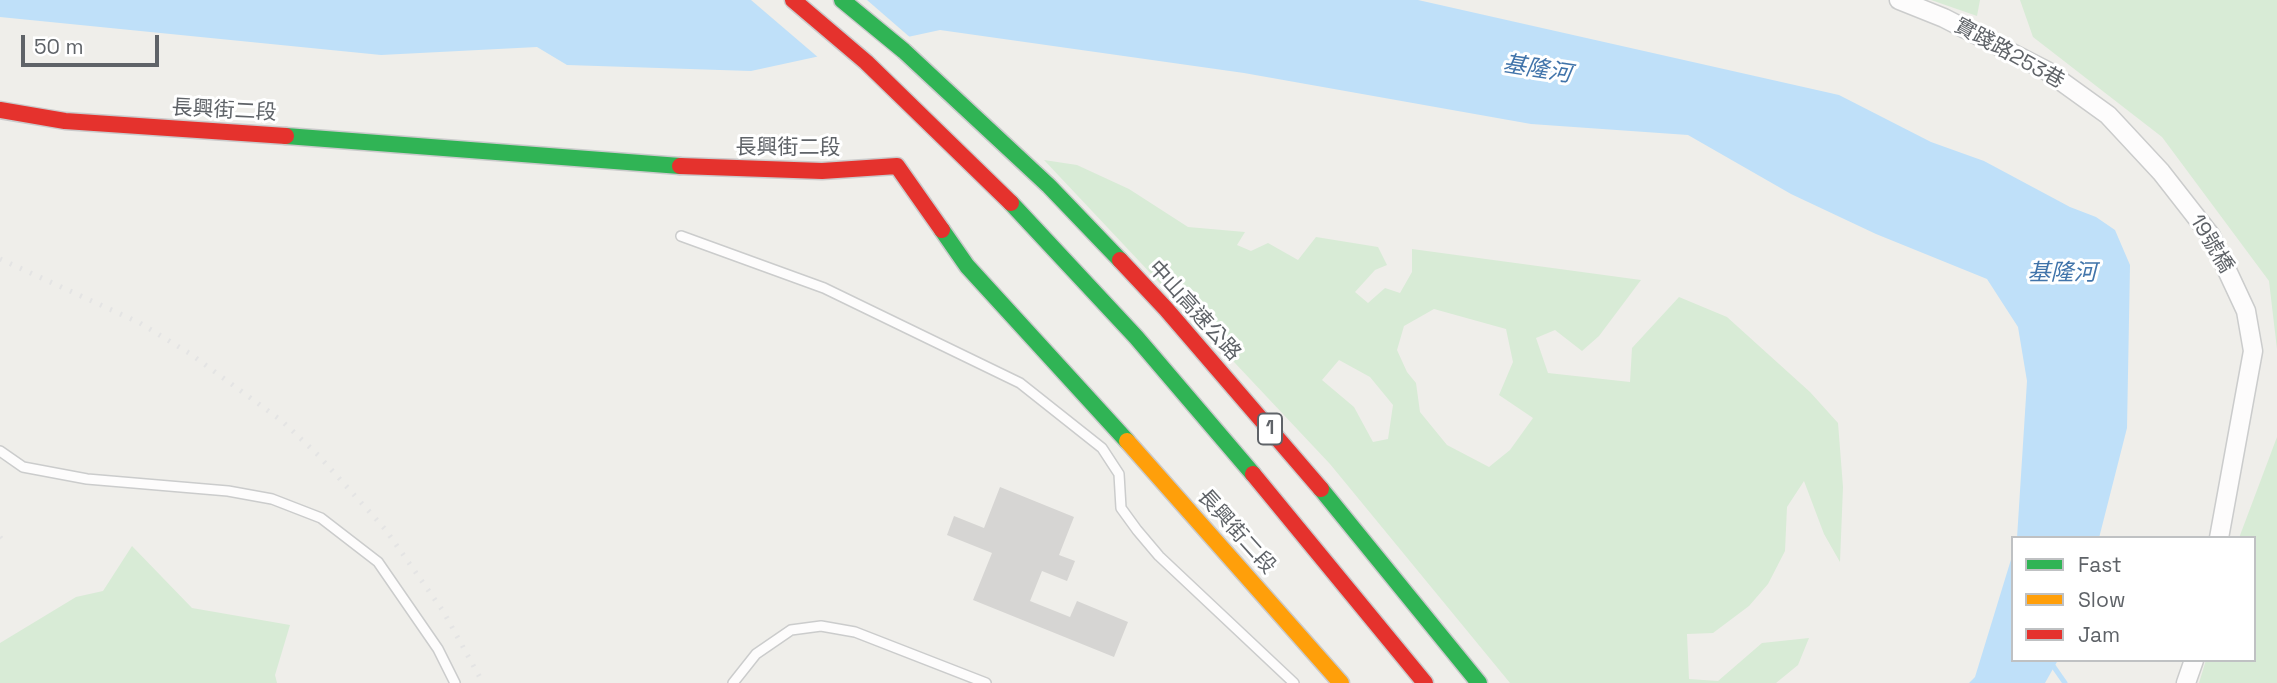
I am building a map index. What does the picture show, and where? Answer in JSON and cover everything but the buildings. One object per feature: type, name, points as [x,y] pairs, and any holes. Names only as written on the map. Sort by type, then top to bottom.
[{"type":"main road","name":"1","points":[[793,0],[866,62],[1015,207],[1199,411],[1326,559],[1425,683]]},
{"type":"main road","name":"中山高速公路","points":[[842,0],[904,51],[1049,186],[1166,309],[1342,513],[1479,683]]},
{"type":"main road","name":"長興街二段","points":[[0,110],[65,121],[314,137],[701,168],[822,171],[897,166],[967,266],[1154,471],[1341,683]]},
{"type":"street","name":"實踐路253巷","points":[[1899,0],[1944,18],[2047,71],[2108,115],[2142,151]]},
{"type":"street","name":"19號橋","points":[[2142,151],[2211,236],[2246,310],[2253,351],[2219,536]]},
{"type":"street","points":[[2186,683],[2193,662]]},
{"type":"lane","points":[[681,236],[824,288],[1020,383],[1102,448],[1119,474],[1121,508],[1137,530],[1159,555],[1294,683]]},
{"type":"lane","points":[[0,452],[23,467],[87,479],[261,497],[321,518],[378,562],[438,649],[455,683]]},
{"type":"lane","points":[[733,683],[756,654],[791,630],[821,626],[855,632],[986,683]]},
{"type":"green space","points":[[1931,0],[1980,0],[1977,16]]},
{"type":"green space","points":[[2020,0],[2277,0],[2277,349],[2269,281],[2162,137],[2033,37]]},
{"type":"green space","points":[[1044,160],[1077,165],[1129,189],[1188,227],[1245,232],[1237,245],[1251,251],[1268,243],[1298,260],[1316,237],[1378,247],[1387,265],[1375,270],[1355,292],[1368,303],[1385,288],[1400,293],[1412,272],[1412,249],[1641,280],[1599,336],[1582,351],[1555,330],[1536,338],[1548,373],[1630,382],[1632,348],[1679,297],[1727,317],[1810,392],[1838,423],[1843,487],[1840,562],[1824,534],[1804,481],[1787,507],[1785,551],[1768,584],[1749,606],[1713,633],[1687,634],[1689,679],[1718,681],[1762,643],[1809,638],[1798,665],[1776,683],[1510,683],[1330,464]],"holes":[[[1434,309],[1506,329],[1513,362],[1499,395],[1533,418],[1510,450],[1489,467],[1447,445],[1420,412],[1416,383],[1407,372],[1397,350],[1404,326]],[[1339,360],[1370,377],[1393,405],[1388,439],[1373,442],[1354,407],[1322,380]]]},
{"type":"green space","points":[[2277,437],[2277,683],[2199,683],[2205,662],[2256,662],[2256,536],[2240,536]]},
{"type":"green space","points":[[132,546],[192,608],[290,625],[275,675],[277,683],[0,683],[0,643],[76,597],[103,591]]},
{"type":"water","name":"基隆河","points":[[0,0],[1418,0],[1839,95],[1931,142],[1984,161],[2070,207],[2096,217],[2115,230],[2130,265],[2127,428],[2100,536],[2017,536],[2027,381],[2018,327],[1987,279],[1876,234],[1791,194],[1688,135],[1531,124],[1244,73],[940,30],[751,71],[567,65],[537,47],[381,55],[0,17]]},
{"type":"water","points":[[2011,560],[2011,662],[2057,662],[2045,683],[1969,683],[1975,677]]},
{"type":"pier","points":[[751,0],[867,0],[912,39],[820,59]]},
{"type":"waterway","points":[[2050,662],[2065,683]]},
{"type":"railway","points":[[0,259],[140,323],[189,353],[282,421],[318,455],[385,529],[443,611],[483,683]]},
{"type":"railway","points":[[0,537],[3,541]]},
{"type":"traffic: fast","points":[[842,0],[904,51],[1049,186],[1120,260]]},
{"type":"traffic: fast","points":[[286,136],[680,166]]},
{"type":"traffic: fast","points":[[1011,203],[1136,337],[1253,474]]},
{"type":"traffic: fast","points":[[942,230],[967,266],[1127,441]]},
{"type":"traffic: fast","points":[[1321,489],[1479,683]]},
{"type":"traffic: slow","points":[[1127,441],[1341,683]]},
{"type":"traffic: jam","points":[[793,0],[866,62],[1011,203]]},
{"type":"traffic: jam","points":[[0,110],[65,121],[286,136]]},
{"type":"traffic: jam","points":[[680,166],[822,171],[897,166],[942,230]]},
{"type":"traffic: jam","points":[[1120,260],[1166,309],[1321,489]]},
{"type":"traffic: jam","points":[[1253,474],[1425,683]]}]
